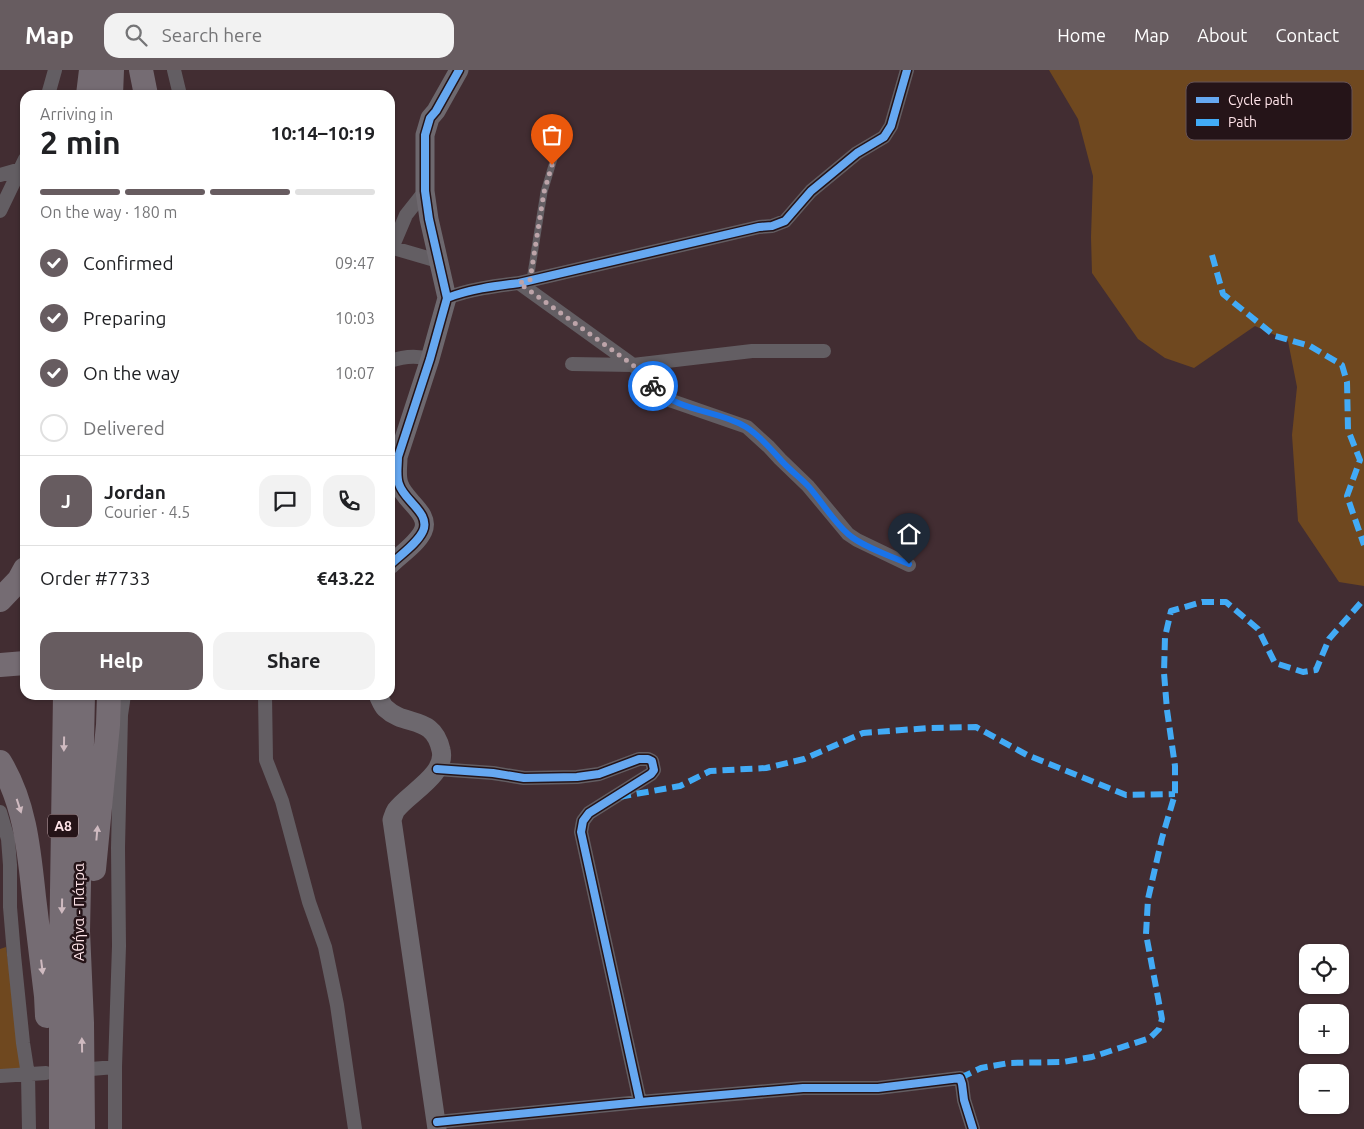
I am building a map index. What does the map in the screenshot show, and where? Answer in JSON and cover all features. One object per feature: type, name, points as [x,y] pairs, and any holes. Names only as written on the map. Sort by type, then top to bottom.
[{"type":"highway","points":[[90,90],[92,70]]},
{"type":"highway","points":[[111,90],[112,70]]},
{"type":"highway","points":[[141,70],[145,90]]},
{"type":"highway","points":[[0,600],[20,577]]},
{"type":"highway","points":[[0,665],[20,663]]},
{"type":"highway","points":[[0,676],[20,674]]},
{"type":"highway","name":"Αθήνα - Πάτρα","points":[[61,1129],[64,700]]},
{"type":"highway","name":"Αθήνα - Πάτρα","points":[[83,700],[78,931],[82,1022],[83,1129]]},
{"type":"highway","points":[[78,931],[93,882],[109,700]]},
{"type":"highway","points":[[0,762],[15,792],[28,842],[46,996],[49,1077],[61,1129]]},
{"type":"street","points":[[50,90],[56,70]]},
{"type":"street","points":[[174,70],[179,90]]},
{"type":"street","points":[[395,560],[423,532],[425,523],[422,515],[404,496],[399,485],[397,472],[398,457],[430,359],[447,298],[425,191],[426,126],[459,70]]},
{"type":"street","points":[[447,298],[759,227],[772,226],[785,221],[811,191],[858,153],[884,138],[891,126],[907,70]]},
{"type":"street","points":[[0,175],[20,165]]},
{"type":"street","points":[[0,211],[20,170]]},
{"type":"street","points":[[395,239],[406,215],[425,191]]},
{"type":"street","points":[[395,249],[438,261]]},
{"type":"street","points":[[524,282],[633,365],[656,389],[672,401],[747,427],[808,486],[848,534],[909,564]]},
{"type":"street","points":[[572,364],[633,365],[752,351],[824,351]]},
{"type":"street","points":[[395,360],[417,355],[430,359]]},
{"type":"street","points":[[115,1129],[114,1067],[119,946],[120,715],[123,700]]},
{"type":"street","points":[[265,700],[266,760],[282,801],[307,893],[325,947],[337,1005],[355,1129]]},
{"type":"street","points":[[380,700],[384,708],[394,715],[433,731],[440,744],[443,757],[438,769],[396,811],[392,820],[437,1126],[640,1102],[803,1088],[878,1088],[960,1078],[964,1100],[973,1129]]},
{"type":"street","points":[[438,769],[492,773],[524,778],[577,778],[599,774],[639,759],[652,761],[654,770],[651,774],[588,813],[583,821],[581,832],[640,1102]]},
{"type":"street","points":[[0,812],[8,839],[14,955],[28,1075],[29,1129]]},
{"type":"street","points":[[91,1069],[114,1067]]},
{"type":"street","points":[[0,1076],[46,1073]]},
{"type":"lane","points":[[524,282],[544,192],[556,152]]},
{"type":"shaded area","points":[[1049,70],[1364,70],[1364,586],[1339,582],[1298,521],[1292,435],[1297,387],[1288,341],[1255,326],[1194,368],[1165,358],[1138,339],[1092,273],[1093,176],[1078,119]]},
{"type":"shaded area","points":[[6,947],[24,1072],[0,1070],[0,949]]},
{"type":"marked path","points":[[1212,255],[1223,294],[1275,336],[1310,346],[1342,365],[1347,382],[1348,430],[1360,460],[1347,496],[1364,545]]},
{"type":"marked path","points":[[960,1078],[981,1068],[1009,1063],[1063,1062],[1092,1057],[1150,1038],[1159,1029],[1162,1019],[1146,934],[1148,899],[1162,838],[1175,794],[1175,766],[1164,673],[1165,637],[1171,611],[1202,602],[1226,602],[1258,629],[1275,663],[1303,672],[1316,670],[1329,639],[1364,599]]},
{"type":"marked path","points":[[619,797],[680,786],[710,771],[766,768],[804,759],[863,733],[976,727],[1027,755],[1126,795],[1175,794]]},
{"type":"cycle path","points":[[395,561],[417,540],[423,531],[423,518],[399,484],[397,474],[398,457],[430,359],[447,298],[429,219],[425,191],[425,135],[430,118],[436,111],[459,70]]},
{"type":"cycle path","points":[[447,298],[474,290],[519,283],[759,227],[772,226],[785,221],[811,191],[857,153],[884,137],[891,126],[907,70]]},
{"type":"cycle path","points":[[437,769],[493,773],[524,778],[577,777],[599,774],[639,759],[652,761],[654,770],[651,774],[589,813],[583,821],[581,832],[640,1102]]},
{"type":"cycle path","points":[[437,1122],[803,1088],[878,1088],[960,1078],[964,1100],[973,1129]]},
{"type":"way so far","points":[[552,165],[544,192],[530,280],[519,283],[633,365],[653,386]]},
{"type":"route","points":[[653,386],[672,401],[682,406],[747,427],[808,486],[848,534],[909,564]]}]
